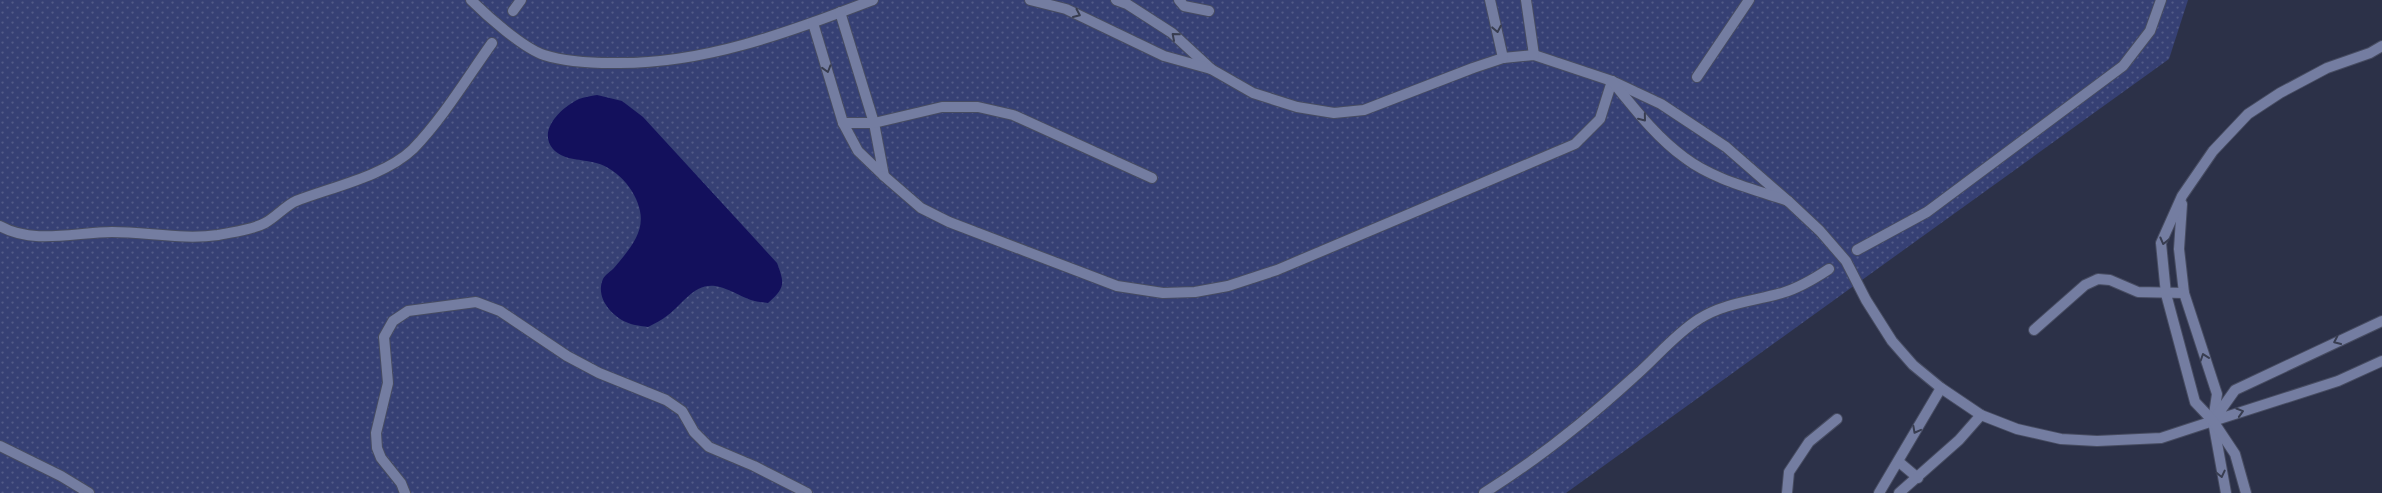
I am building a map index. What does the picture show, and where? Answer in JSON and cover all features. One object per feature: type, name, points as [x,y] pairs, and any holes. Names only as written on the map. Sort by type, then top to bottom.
[{"type":"street","points":[[471,0],[487,16],[542,54],[580,62],[641,64],[702,55],[780,35],[873,0]]},
{"type":"street","points":[[513,11],[521,0]]},
{"type":"street","points":[[1030,0],[1066,9],[1164,56],[1211,69]]},
{"type":"street","points":[[1116,0],[1127,4],[1172,33],[1211,69],[1253,93],[1298,107],[1334,113],[1364,110],[1503,58],[1534,55],[1612,80],[1661,104],[1726,147],[1820,231],[1846,261],[1866,300],[1892,340],[1914,365],[1941,388],[1981,415],[2017,428],[2052,437],[2097,441],[2161,438],[2338,381],[2382,361]]},
{"type":"street","points":[[1179,0],[1184,6],[1209,11]]},
{"type":"street","points":[[1490,0],[1503,58]]},
{"type":"street","points":[[1526,0],[1534,55]]},
{"type":"street","points":[[1697,77],[1749,0]]},
{"type":"street","points":[[1857,250],[1927,212],[2123,66],[2150,31],[2161,0]]},
{"type":"street","points":[[840,12],[874,123],[884,176]]},
{"type":"street","points":[[813,23],[843,123],[858,151],[921,208],[949,222],[1117,286],[1163,292],[1195,292],[1228,286],[1277,270],[1575,144],[1600,119],[1612,80]]},
{"type":"street","points":[[0,226],[24,234],[54,236],[111,232],[184,236],[215,235],[265,223],[292,203],[374,172],[395,162],[412,150],[429,130],[492,43]]},
{"type":"street","points":[[2246,493],[2234,454],[2213,421],[2195,402],[2166,294],[2161,243],[2182,196],[2213,151],[2248,114],[2280,93],[2327,68],[2370,53],[2382,46]]},
{"type":"street","points":[[1612,80],[1649,126],[1686,159],[1723,178],[1788,201]]},
{"type":"street","points":[[843,123],[874,123],[942,107],[978,107],[1013,115],[1152,178]]},
{"type":"street","points":[[2182,196],[2179,249],[2184,293],[2217,394],[2213,421],[2226,493]]},
{"type":"street","points":[[1484,493],[1563,436],[1634,377],[1677,334],[1701,318],[1733,304],[1783,293],[1807,283],[1829,269]]},
{"type":"street","points":[[2034,330],[2085,285],[2098,279],[2110,280],[2138,292],[2184,293]]},
{"type":"street","points":[[405,493],[401,482],[381,458],[377,448],[376,433],[388,384],[384,337],[393,321],[408,311],[476,302],[500,311],[567,356],[599,372],[666,400],[682,411],[694,432],[710,447],[754,466],[807,493]]},
{"type":"street","points":[[2213,421],[2235,390],[2382,321]]},
{"type":"street","points":[[1879,493],[1941,388]]},
{"type":"street","points":[[1899,493],[1960,440],[1981,415]]},
{"type":"street","points":[[1787,493],[1789,472],[1809,442],[1837,419]]},
{"type":"street","points":[[0,446],[61,476],[89,493]]},
{"type":"street","points":[[1899,462],[1918,478]]},
{"type":"shaded area","points":[[0,0],[2188,0],[2169,59],[1566,493],[0,493]]},
{"type":"shaded area","points":[[597,95],[622,101],[643,117],[777,263],[782,285],[778,293],[768,303],[753,301],[727,289],[712,286],[697,289],[666,317],[648,327],[626,322],[610,310],[603,299],[601,286],[603,279],[634,242],[641,219],[638,203],[629,187],[616,173],[601,164],[557,153],[549,142],[548,134],[559,113],[579,99]]}]
